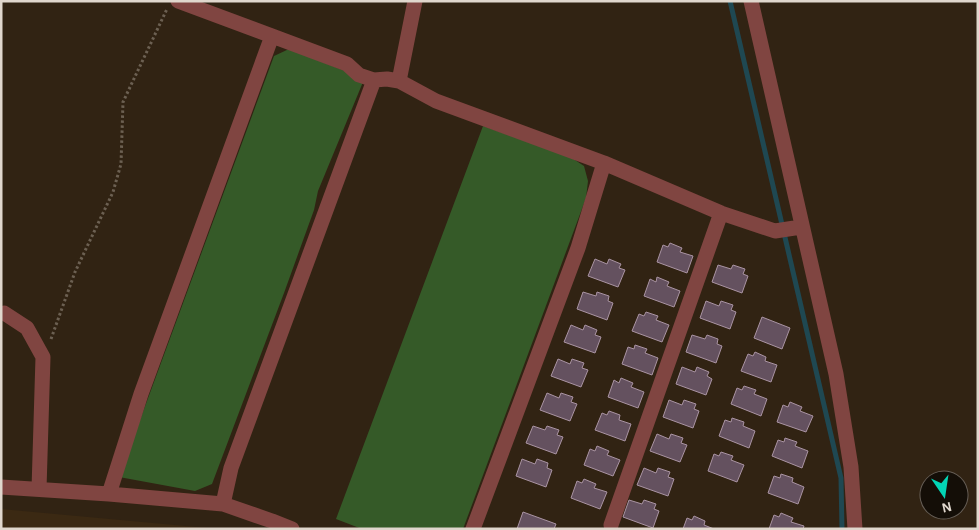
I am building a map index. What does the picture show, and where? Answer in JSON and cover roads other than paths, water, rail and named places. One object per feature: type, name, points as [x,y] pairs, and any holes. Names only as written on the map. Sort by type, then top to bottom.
[{"type":"street","points":[[178,1],[347,64],[359,75],[374,80],[387,79],[399,81],[436,101],[604,163],[721,213],[774,230],[798,227]]},
{"type":"street","points":[[399,81],[416,1]]},
{"type":"street","points":[[751,1],[798,227],[836,374],[851,467],[855,529]]},
{"type":"street","points":[[109,494],[144,385],[272,36]]},
{"type":"street","points":[[223,504],[231,468],[374,80]]},
{"type":"street","points":[[473,529],[578,248],[604,163]]},
{"type":"street","points":[[610,525],[721,213]]},
{"type":"street","points":[[4,313],[27,328],[43,357],[39,489]]},
{"type":"street","points":[[1,487],[223,504],[272,520],[292,529]]},
{"type":"waterway","points":[[730,1],[841,478],[842,529]]}]
